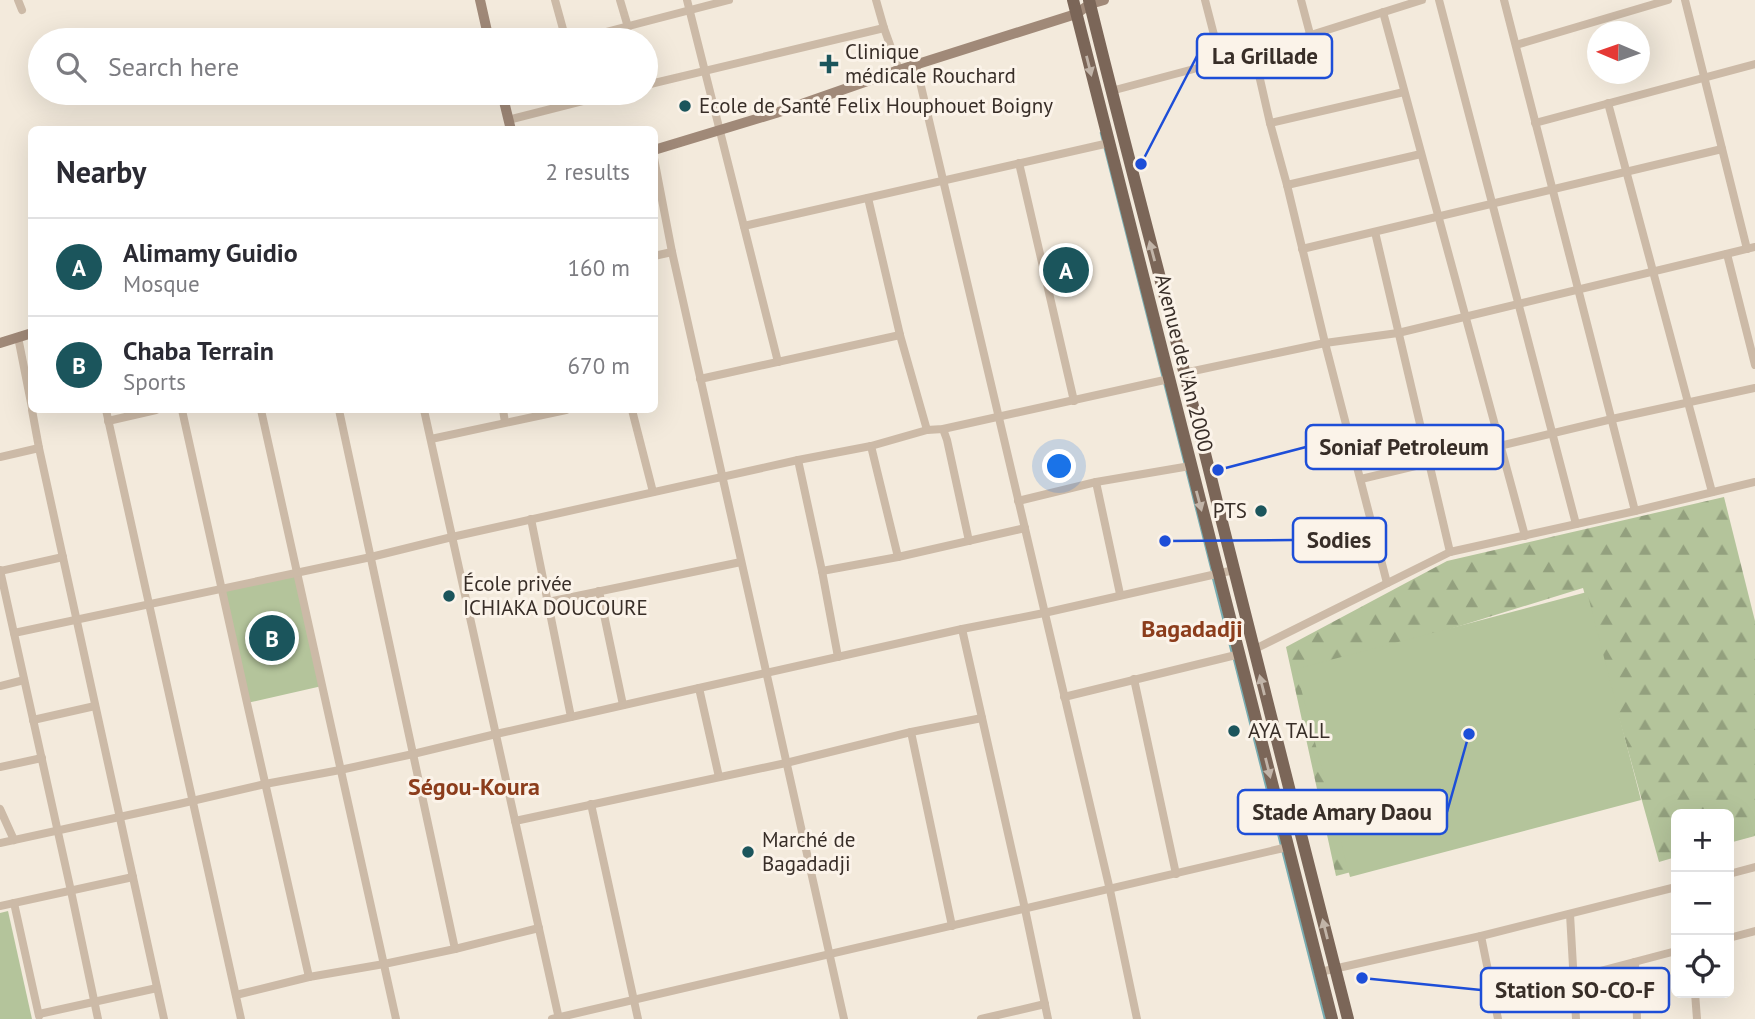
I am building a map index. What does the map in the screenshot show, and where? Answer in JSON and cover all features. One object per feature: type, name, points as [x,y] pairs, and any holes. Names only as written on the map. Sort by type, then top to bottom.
[{"type":"main road","name":"Avenue de l'An 2000","points":[[1073,0],[1332,1019]]},
{"type":"main road","name":"Avenue de l'An 2000","points":[[1090,2],[1348,1019]]},
{"type":"street","points":[[18,0],[22,10]]},
{"type":"street","points":[[480,0],[486,28]]},
{"type":"street","points":[[555,0],[563,28]]},
{"type":"street","points":[[620,0],[628,27]]},
{"type":"street","points":[[687,0],[778,362]]},
{"type":"street","points":[[624,28],[729,0]]},
{"type":"street","points":[[876,0],[899,70]]},
{"type":"street","points":[[658,149],[776,113],[899,70],[1076,14],[1090,2],[1104,0]]},
{"type":"street","points":[[1205,0],[1221,62]]},
{"type":"street","points":[[1301,0],[1311,34]]},
{"type":"street","points":[[1111,91],[1254,53],[1422,0]]},
{"type":"street","points":[[1439,0],[1576,524]]},
{"type":"street","points":[[1504,0],[1635,511]]},
{"type":"street","points":[[1516,45],[1668,0]]},
{"type":"street","points":[[1184,373],[1325,344],[1398,333],[1751,248],[1722,149],[1685,0]]},
{"type":"street","points":[[1383,12],[1525,536]]},
{"type":"street","points":[[658,82],[884,28]]},
{"type":"street","points":[[1254,53],[1387,583]]},
{"type":"street","points":[[1535,123],[1755,64]]},
{"type":"street","points":[[916,65],[1110,890],[1137,1019]]},
{"type":"street","points":[[1270,123],[1404,92]]},
{"type":"street","points":[[1608,103],[1712,492]]},
{"type":"street","points":[[505,105],[509,125],[575,105]]},
{"type":"street","points":[[744,226],[1109,143]]},
{"type":"street","points":[[1302,249],[1722,149]]},
{"type":"street","points":[[1287,185],[1421,155]]},
{"type":"street","points":[[1019,163],[1074,401]]},
{"type":"street","points":[[658,179],[700,379],[844,1019]]},
{"type":"street","points":[[868,198],[900,335],[927,430]]},
{"type":"street","points":[[1374,232],[1450,552]]},
{"type":"street","points":[[658,255],[672,252]]},
{"type":"street","points":[[1727,254],[1755,365]]},
{"type":"street","points":[[0,343],[28,334]]},
{"type":"street","points":[[700,379],[900,335]]},
{"type":"street","points":[[18,337],[28,388]]},
{"type":"street","points":[[14,633],[371,557],[531,519],[872,446],[927,430],[943,429],[1168,379]]},
{"type":"street","points":[[1361,479],[1755,388]]},
{"type":"street","points":[[33,413],[164,1019]]},
{"type":"street","points":[[107,413],[241,1019]]},
{"type":"street","points":[[108,421],[143,413]]},
{"type":"street","points":[[184,413],[309,977]]},
{"type":"street","points":[[262,413],[396,1019]]},
{"type":"street","points":[[340,413],[455,949]]},
{"type":"street","points":[[425,413],[557,1018],[1288,847]]},
{"type":"street","points":[[504,413],[505,422]]},
{"type":"street","points":[[431,439],[551,413]]},
{"type":"street","points":[[633,413],[653,492]]},
{"type":"street","points":[[943,429],[969,541]]},
{"type":"street","points":[[872,446],[898,557]]},
{"type":"street","points":[[0,457],[39,448]]},
{"type":"street","points":[[798,460],[838,657]]},
{"type":"street","points":[[1018,502],[1096,482],[1190,466]]},
{"type":"street","points":[[1096,482],[1120,594]]},
{"type":"street","points":[[1253,650],[1450,552],[1755,482]]},
{"type":"street","points":[[531,519],[572,717]]},
{"type":"street","points":[[822,571],[1025,528]]},
{"type":"street","points":[[63,557],[0,570],[4,602],[14,633],[98,1019]]},
{"type":"street","points":[[548,603],[741,562]]},
{"type":"street","points":[[0,844],[1234,569]]},
{"type":"street","points":[[599,591],[623,705]]},
{"type":"street","points":[[962,629],[1048,1019]]},
{"type":"street","points":[[1064,697],[1240,654]]},
{"type":"street","points":[[1133,679],[1176,873]]},
{"type":"street","points":[[0,686],[24,680]]},
{"type":"street","points":[[699,688],[719,777]]},
{"type":"street","points":[[33,720],[95,706]]},
{"type":"street","points":[[515,821],[982,718]]},
{"type":"street","points":[[911,732],[952,926]]},
{"type":"street","points":[[0,767],[42,758]]},
{"type":"street","points":[[591,804],[638,1019]]},
{"type":"street","points":[[0,809],[14,840]]},
{"type":"street","points":[[1734,873],[1755,867]]},
{"type":"street","points":[[0,906],[133,877]]},
{"type":"street","points":[[1320,972],[1481,936],[1671,888]]},
{"type":"street","points":[[14,903],[39,1016],[157,988]]},
{"type":"street","points":[[1570,914],[1576,1019]]},
{"type":"street","points":[[236,995],[309,977],[455,949],[539,928]]},
{"type":"street","points":[[1734,937],[1755,931]]},
{"type":"street","points":[[1481,936],[1498,1019]]},
{"type":"street","points":[[1494,999],[1671,952]]},
{"type":"street","points":[[1635,962],[1637,1019]]},
{"type":"street","points":[[1695,998],[1697,1019]]},
{"type":"street","points":[[981,1019],[1045,1004]]},
{"type":"green space","points":[[1724,497],[1755,621],[1755,836],[1734,842],[1734,809],[1671,809],[1671,858],[1659,862],[1583,588],[1304,674],[1396,860],[1336,876],[1286,647],[1447,561]]},
{"type":"green space","points":[[297,573],[322,686],[247,703],[221,589]]},
{"type":"green space","points":[[1587,592],[1641,800],[1350,877],[1296,669]]},
{"type":"green space","points":[[8,911],[32,1019],[0,1019],[0,913]]},
{"type":"waterway","points":[[1101,133],[1212,571]]},
{"type":"waterway","points":[[1213,578],[1232,653]]},
{"type":"waterway","points":[[1234,659],[1325,1019]]},
{"type":"place","name":"Clinique médicale Rouchard","points":[[829,64]]},
{"type":"place","name":"Ecole de Santé Felix Houphouet Boigny","points":[[685,106]]},
{"type":"place","name":"La Grillade","points":[[1141,164]]},
{"type":"place","name":"Alimamy Guidio","points":[[1066,270]]},
{"type":"place","name":"Soniaf Petroleum","points":[[1218,470]]},
{"type":"place","name":"PTS","points":[[1261,511]]},
{"type":"place","name":"Sodies","points":[[1165,541]]},
{"type":"place","name":"École privée ICHIAKA DOUCOURE","points":[[449,596]]},
{"type":"place","name":"Chaba Terrain","points":[[272,638]]},
{"type":"place","name":"AYA TALL","points":[[1234,731]]},
{"type":"place","name":"Stade Amary Daou","points":[[1469,734]]},
{"type":"place","name":"Marché de Bagadadji","points":[[748,852]]},
{"type":"place","name":"Station SO-CO-F","points":[[1362,978]]},
{"type":"district","name":"Bagadadji","points":[[1192,629]]},
{"type":"district","name":"Ségou-Koura","points":[[474,787]]}]
